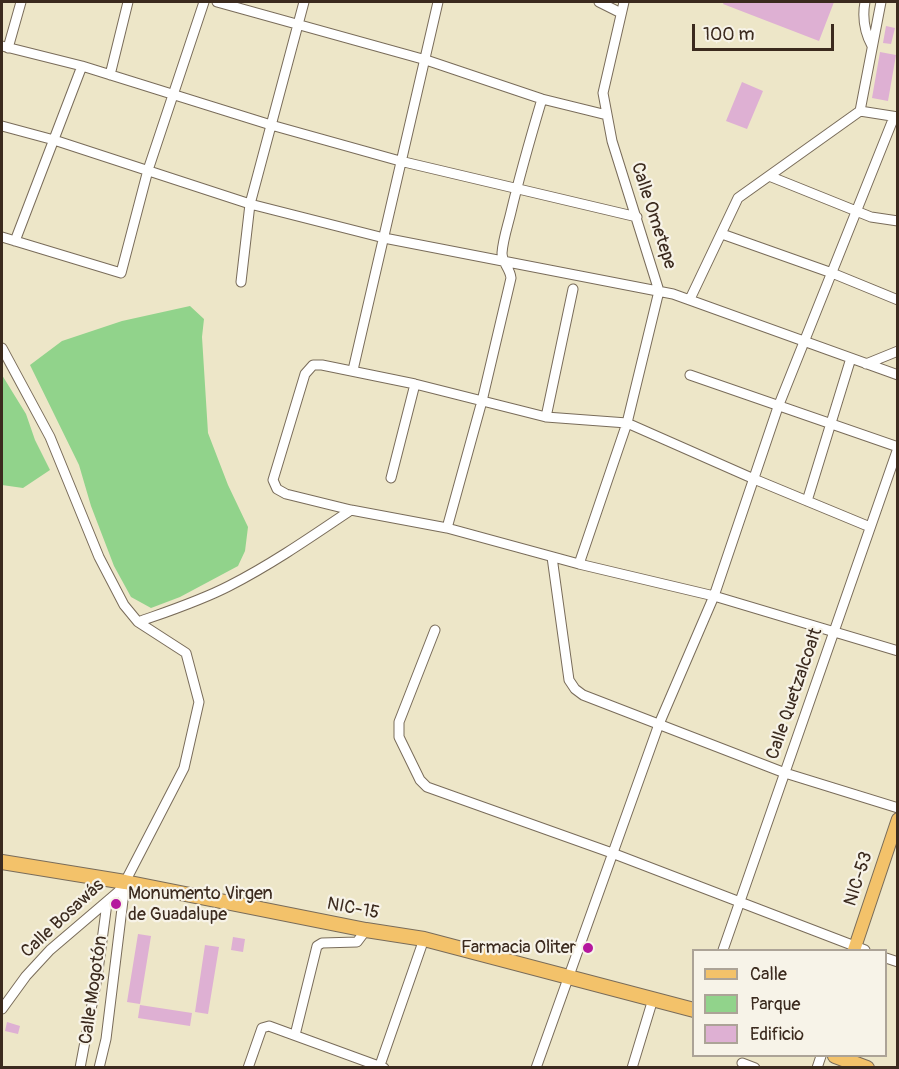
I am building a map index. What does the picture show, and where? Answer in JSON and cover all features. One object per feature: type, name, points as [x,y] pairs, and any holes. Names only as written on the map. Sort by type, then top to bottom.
[{"type":"highway","name":"NIC-15","points":[[2,862],[125,882],[366,930],[424,939],[692,1010]]},
{"type":"highway","points":[[836,1057],[867,1068]]},
{"type":"main road","name":"NIC-53","points":[[858,949],[897,819]]},
{"type":"street","points":[[21,2],[5,47],[82,66],[271,125],[400,161],[637,218]]},
{"type":"street","points":[[110,75],[128,2]]},
{"type":"street","points":[[2,237],[121,273],[148,170],[204,2]]},
{"type":"street","points":[[217,2],[426,60],[542,99],[607,115]]},
{"type":"street","points":[[241,282],[250,204],[300,24],[304,2]]},
{"type":"street","points":[[353,369],[438,2]]},
{"type":"street","points":[[599,2],[621,13]]},
{"type":"street","name":"Calle Ometepe","points":[[579,564],[627,423],[659,291],[612,141],[603,93],[624,2]]},
{"type":"street","points":[[865,2],[863,13],[866,34],[872,46]]},
{"type":"street","points":[[690,299],[738,198],[860,111],[881,2]]},
{"type":"street","points":[[15,241],[82,66]]},
{"type":"street","points":[[447,528],[482,400],[511,278],[510,270],[504,262],[504,245],[516,190],[542,99]]},
{"type":"street","points":[[536,1068],[659,724],[714,596],[778,407],[896,117],[860,111]]},
{"type":"street","points":[[2,126],[54,140],[250,204],[384,238],[690,299],[897,375]]},
{"type":"street","points":[[769,176],[856,212],[897,221]]},
{"type":"street","points":[[722,234],[832,273],[897,300]]},
{"type":"street","points":[[546,417],[573,289]]},
{"type":"street","points":[[2,348],[50,437],[99,557],[124,605],[138,622],[186,653],[199,702],[184,768],[125,882]]},
{"type":"street","points":[[866,364],[897,351]]},
{"type":"street","points":[[807,501],[852,358]]},
{"type":"street","points":[[870,527],[753,479],[627,423],[546,417],[353,369],[322,365],[313,365],[305,374],[273,480],[276,489],[286,494],[351,510],[447,528],[579,564],[714,596],[897,651]]},
{"type":"street","points":[[690,375],[897,448]]},
{"type":"street","points":[[392,478],[415,384]]},
{"type":"street","name":"Calle Quetzalcoalt","points":[[724,949],[897,448]]},
{"type":"street","points":[[138,622],[181,607],[229,586],[284,555],[351,510]]},
{"type":"street","points":[[552,557],[569,680],[583,695],[785,773],[897,808]]},
{"type":"street","points":[[435,630],[399,722],[399,737],[420,780],[427,788],[612,854],[858,949]]},
{"type":"street","name":"Calle Bosawás","points":[[2,1009],[26,976],[50,950],[107,903],[125,882]]},
{"type":"street","name":"Calle Mogotón","points":[[99,1068],[106,1039],[125,882]]},
{"type":"street","points":[[80,1068],[97,978],[107,903]]},
{"type":"street","points":[[295,1035],[317,946],[322,943],[357,942],[366,930]]},
{"type":"street","points":[[248,1068],[262,1028],[269,1026],[381,1067],[424,939]]},
{"type":"street","points":[[632,1068],[653,999]]},
{"type":"street","points":[[742,1062],[755,1068]]},
{"type":"green space","points":[[190,306],[204,319],[202,337],[208,433],[228,485],[248,527],[245,551],[238,566],[180,597],[151,608],[131,597],[114,566],[91,506],[79,465],[30,365],[62,341],[122,321]]},
{"type":"green space","points":[[2,375],[26,414],[35,440],[50,470],[23,488],[2,485]]},
{"type":"building","points":[[724,2],[834,2],[819,41],[723,4]]},
{"type":"building","points":[[886,26],[895,28],[891,44],[883,43]]},
{"type":"building","points":[[880,52],[896,55],[888,101],[872,98]]},
{"type":"building","points":[[742,82],[763,91],[747,129],[726,121]]},
{"type":"building","points":[[138,934],[151,936],[140,1004],[127,1002]]},
{"type":"building","points":[[233,937],[245,939],[243,952],[231,950]]},
{"type":"building","points":[[205,945],[219,947],[208,1014],[195,1012]]},
{"type":"building","points":[[140,1005],[192,1013],[190,1026],[138,1018]]},
{"type":"building","points":[[7,1022],[20,1026],[18,1034],[5,1031]]},
{"type":"place","name":"Monumento Virgen de Guadalupe","points":[[116,904]]},
{"type":"place","name":"Farmacia Oliter","points":[[588,948]]}]
